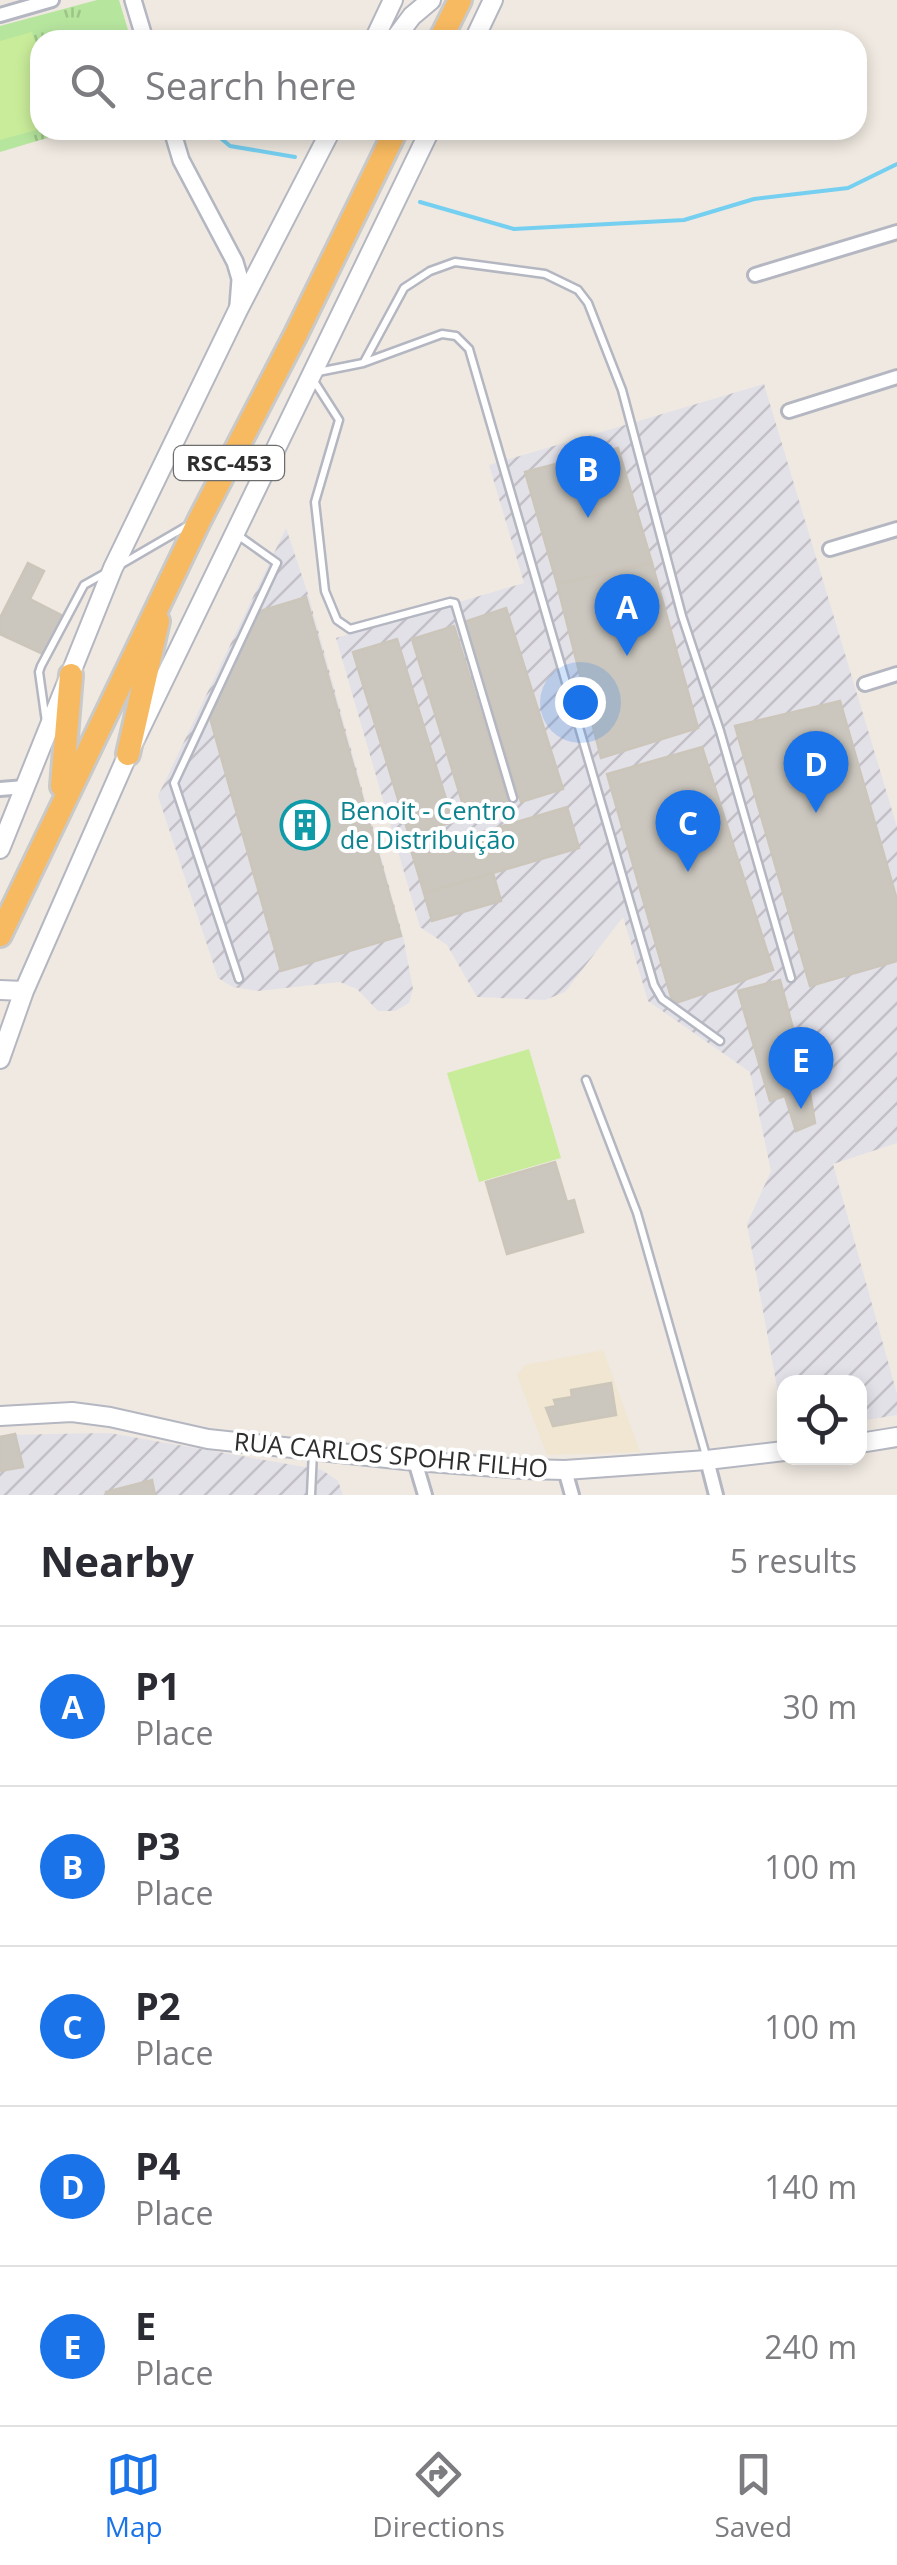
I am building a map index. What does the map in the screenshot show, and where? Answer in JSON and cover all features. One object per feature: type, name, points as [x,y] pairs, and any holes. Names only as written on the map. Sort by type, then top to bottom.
[{"type":"highway","points":[[445,30],[460,0]]},
{"type":"highway","name":"RSC-453","points":[[0,935],[200,518],[391,140]]},
{"type":"highway","name":"RSC-453","points":[[128,754],[164,592]]},
{"type":"highway","points":[[61,803],[71,675]]},
{"type":"main road","points":[[379,30],[393,0]]},
{"type":"main road","points":[[402,30],[431,0]]},
{"type":"main road","points":[[479,30],[493,0]]},
{"type":"main road","points":[[0,849],[113,568],[326,140]]},
{"type":"main road","points":[[0,1059],[24,991],[128,754],[425,140]]},
{"type":"main road","points":[[0,990],[24,991]]},
{"type":"main road","points":[[0,1010],[12,1025]]},
{"type":"main road","name":"RUA CARLOS SPOHR FILHO","points":[[0,1416],[72,1412],[208,1439],[414,1461],[565,1470],[777,1452]]},
{"type":"main road","points":[[867,1442],[897,1437]]},
{"type":"street","points":[[0,14],[52,0]]},
{"type":"street","points":[[132,0],[141,30]]},
{"type":"street","points":[[175,140],[181,160],[235,262],[240,279],[238,310]]},
{"type":"street","points":[[755,275],[897,232]]},
{"type":"street","points":[[788,410],[897,376]]},
{"type":"street","points":[[830,549],[897,529]]},
{"type":"street","points":[[865,684],[897,674]]},
{"type":"street","points":[[0,790],[25,787]]},
{"type":"street","points":[[707,1460],[716,1495]]},
{"type":"street","points":[[414,1461],[424,1495]]},
{"type":"street","points":[[565,1470],[572,1495]]},
{"type":"lane","points":[[364,363],[404,288],[430,271],[456,262],[545,274],[578,290],[588,303],[622,390],[677,599],[720,731],[791,978]]},
{"type":"lane","points":[[513,798],[455,603],[350,629],[337,620],[325,591],[315,502],[339,420],[309,374],[364,363],[442,334],[456,336],[469,349],[654,985],[662,999],[720,1041]]},
{"type":"lane","points":[[48,734],[39,672],[84,585],[200,518]]},
{"type":"lane","points":[[234,532],[277,563],[174,783],[238,979]]},
{"type":"lane","points":[[586,1080],[637,1213],[707,1460]]},
{"type":"lane","points":[[311,1495],[313,1450]]},
{"type":"shaded area","points":[[764,384],[897,827],[897,1143],[833,1164],[897,1394],[897,1415],[867,1420],[867,1375],[777,1375],[777,1387],[747,1224],[771,1171],[750,1072],[648,1001],[623,917],[565,992],[545,1000],[477,997],[447,945],[420,927],[336,638],[524,583],[489,465]]},
{"type":"shaded area","name":"Benoit - Centro de Distribuição","points":[[286,528],[403,936],[413,989],[409,1003],[395,1011],[378,1011],[357,989],[340,982],[258,991],[233,987],[218,978],[158,796]]},
{"type":"shaded area","points":[[603,1350],[640,1452],[547,1455],[517,1375],[525,1365]]},
{"type":"shaded area","points":[[109,1433],[322,1470],[338,1481],[343,1495],[0,1495],[0,1435]]},
{"type":"green space","points":[[97,0],[119,0],[128,30],[30,30],[30,140],[40,140],[0,152],[0,26]]},
{"type":"green space","points":[[30,33],[30,132],[0,140],[0,41]]},
{"type":"green space","points":[[529,1049],[561,1158],[479,1182],[447,1073]]},
{"type":"building","points":[[618,448],[652,563],[557,584],[525,472]]},
{"type":"building","points":[[28,563],[44,571],[30,599],[67,618],[45,655],[0,634],[0,618]]},
{"type":"building","points":[[652,563],[698,728],[601,758],[557,584]]},
{"type":"building","name":"Benoit - Centro de Distribuição","points":[[306,597],[401,936],[281,971],[209,714],[257,612]]},
{"type":"building","points":[[506,608],[563,789],[521,802],[464,622]]},
{"type":"building","points":[[454,626],[509,805],[467,818],[412,639]]},
{"type":"building","points":[[397,639],[453,822],[409,835],[353,652]]},
{"type":"building","points":[[840,701],[897,900],[897,961],[810,986],[735,726]]},
{"type":"building","points":[[702,747],[773,970],[673,1004],[607,774]]},
{"type":"building","points":[[567,807],[579,848],[424,893],[412,853]]},
{"type":"building","points":[[493,873],[501,901],[432,921],[424,893]]},
{"type":"building","points":[[780,980],[809,1088],[770,1101],[738,991]]},
{"type":"building","points":[[809,1088],[815,1123],[796,1131],[785,1096]]},
{"type":"building","points":[[555,1162],[567,1202],[574,1200],[583,1232],[507,1254],[486,1182]]},
{"type":"building","points":[[611,1383],[616,1415],[553,1426],[546,1408],[556,1406],[554,1400],[572,1397],[571,1390]]},
{"type":"building","points":[[15,1434],[23,1467],[0,1471],[0,1437]]},
{"type":"building","points":[[152,1480],[155,1495],[106,1495],[106,1492]]},
{"type":"waterway","points":[[223,140],[230,146],[295,157]]},
{"type":"waterway","points":[[420,202],[514,229],[684,220],[754,199],[848,188],[897,164]]},
{"type":"place","name":"P3","points":[[588,518]]},
{"type":"place","name":"P1","points":[[627,656]]},
{"type":"place","name":"P4","points":[[816,813]]},
{"type":"place","name":"Benoit - Centro de Distribuição","points":[[305,825]]},
{"type":"place","name":"P2","points":[[688,872]]},
{"type":"place","name":"E","points":[[801,1109]]}]
